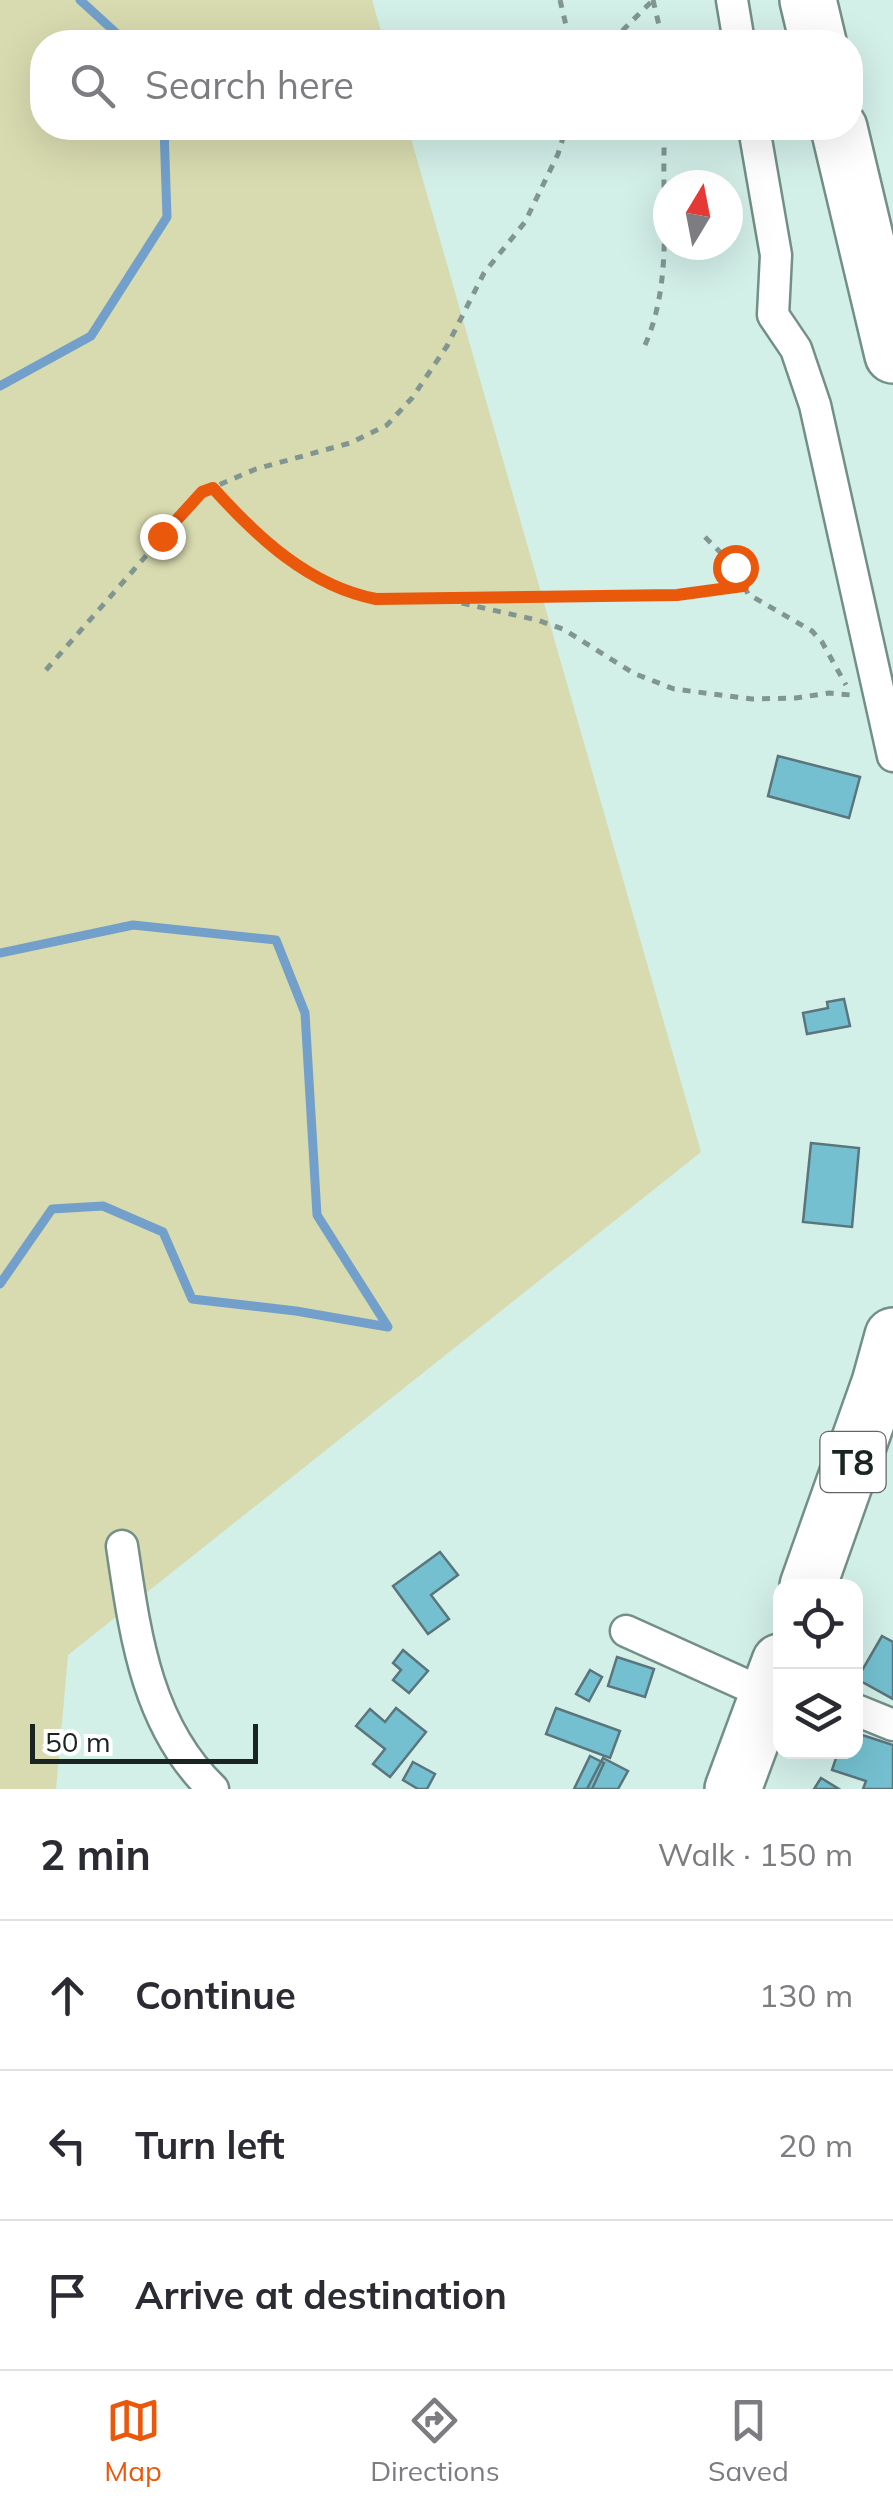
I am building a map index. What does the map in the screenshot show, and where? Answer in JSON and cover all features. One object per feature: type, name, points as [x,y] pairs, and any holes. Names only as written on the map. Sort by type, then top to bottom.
[{"type":"highway","points":[[808,0],[815,30]]},
{"type":"highway","points":[[841,140],[893,354]]},
{"type":"highway","name":"T8","points":[[810,1579],[893,1336]]},
{"type":"highway","points":[[733,1789],[773,1686]]},
{"type":"street","points":[[732,0],[737,30]]},
{"type":"street","points":[[756,140],[776,255],[773,315],[796,349],[816,404],[893,756]]},
{"type":"street","points":[[122,1546],[132,1616],[156,1703],[176,1746],[213,1789]]},
{"type":"street","points":[[626,1631],[773,1677]]},
{"type":"street","points":[[863,1713],[893,1726]]},
{"type":"path","points":[[560,0],[567,30]]},
{"type":"path","points":[[623,30],[653,0]]},
{"type":"path","points":[[653,0],[660,30]]},
{"type":"path","points":[[46,670],[202,492],[256,469],[350,444],[387,426],[439,359],[484,273],[525,222],[562,140]]},
{"type":"path","points":[[646,345],[658,318],[662,285],[666,140]]},
{"type":"path","points":[[213,488],[241,520],[312,575],[353,594],[376,599],[677,595],[743,586]]},
{"type":"path","points":[[448,600],[563,629],[633,673],[674,689],[752,699],[829,693],[853,696],[812,631],[748,594],[735,567],[705,537]]},
{"type":"green space","points":[[0,0],[372,0],[381,30],[30,30],[30,140],[411,140],[701,1152],[68,1655],[56,1789],[0,1789]]},
{"type":"building","points":[[778,756],[860,777],[849,818],[768,796]]},
{"type":"building","points":[[844,999],[850,1026],[807,1034],[803,1013],[828,1008],[827,1002]]},
{"type":"building","points":[[811,1143],[859,1148],[852,1227],[803,1222]]},
{"type":"building","points":[[440,1552],[458,1575],[431,1595],[449,1619],[428,1634],[393,1586]]},
{"type":"building","points":[[882,1636],[893,1642],[893,1699],[863,1682],[863,1669]]},
{"type":"building","points":[[403,1650],[428,1671],[409,1693],[393,1680],[401,1670],[393,1663]]},
{"type":"building","points":[[617,1657],[654,1669],[645,1697],[608,1686]]},
{"type":"building","points":[[590,1670],[602,1677],[589,1701],[576,1694]]},
{"type":"building","points":[[396,1708],[426,1732],[390,1777],[373,1764],[385,1749],[356,1726],[370,1709],[385,1722]]},
{"type":"building","points":[[556,1708],[620,1731],[610,1758],[546,1734]]},
{"type":"building","points":[[863,1735],[893,1745],[893,1789],[863,1789],[866,1781],[832,1770],[836,1759],[863,1759]]},
{"type":"building","points":[[590,1756],[604,1763],[592,1789],[574,1789]]},
{"type":"building","points":[[603,1758],[628,1771],[618,1789],[587,1789]]},
{"type":"building","points":[[413,1762],[435,1774],[427,1789],[418,1789],[403,1780]]},
{"type":"building","points":[[821,1778],[839,1789],[814,1789]]},
{"type":"waterway","points":[[80,0],[113,30]]},
{"type":"waterway","points":[[0,386],[91,336],[167,217],[164,140]]},
{"type":"waterway","points":[[0,953],[133,925],[276,940],[305,1013],[317,1215],[388,1327],[192,1299],[163,1232],[103,1206],[52,1209],[0,1284]]},
{"type":"route","points":[[162,536],[202,492],[213,488],[241,520],[312,575],[353,594],[376,599],[677,595],[743,586],[735,567]]}]
